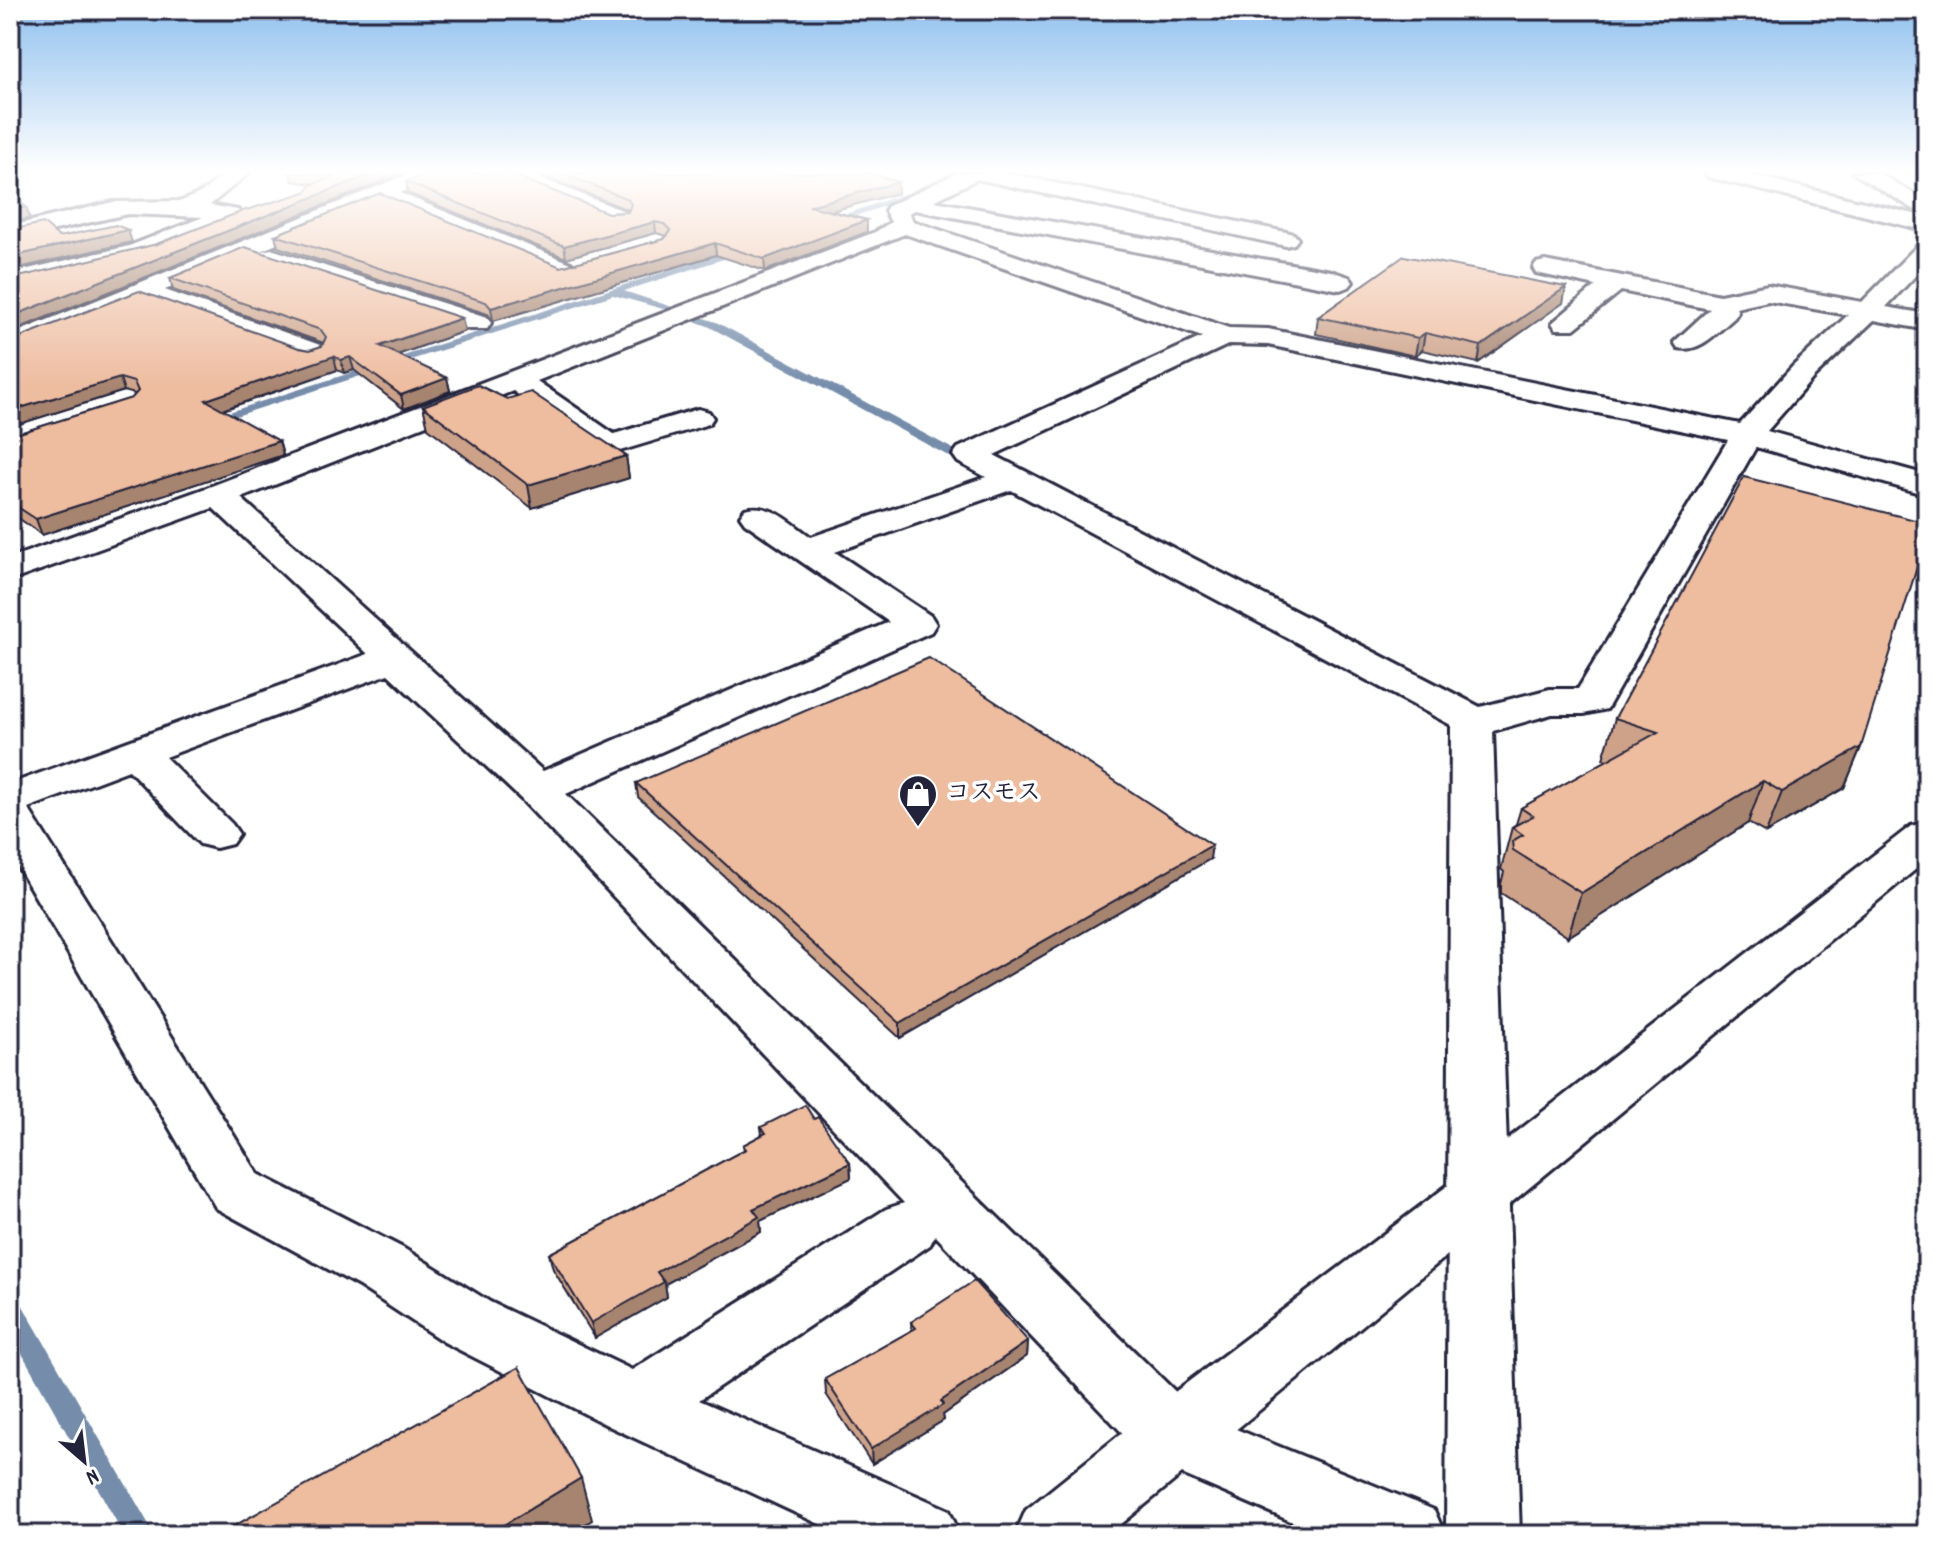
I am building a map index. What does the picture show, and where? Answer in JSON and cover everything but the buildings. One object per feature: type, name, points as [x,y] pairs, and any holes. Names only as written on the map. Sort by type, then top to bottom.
[{"type":"street","points":[[10,281],[153,245]]},
{"type":"street","points":[[10,345],[253,245]]},
{"type":"street","points":[[511,245],[564,269],[590,261]]},
{"type":"street","points":[[10,570],[218,495],[862,245]]},
{"type":"street","points":[[987,245],[1226,336],[1268,337],[1747,435],[1927,485]]},
{"type":"street","points":[[1112,245],[1331,278],[1340,282]]},
{"type":"street","points":[[247,248],[478,323]]},
{"type":"street","points":[[1226,336],[969,455],[1472,719],[1489,721],[1563,700],[1580,704],[1592,700],[1747,435],[1803,372],[1868,311],[1927,249]]},
{"type":"street","points":[[1545,268],[1720,303],[1768,293],[1927,322]]},
{"type":"street","points":[[1565,323],[1615,283]]},
{"type":"street","points":[[143,291],[313,352]]},
{"type":"street","points":[[1688,342],[1725,312],[1720,303]]},
{"type":"street","points":[[516,380],[610,445],[698,418]]},
{"type":"street","points":[[807,550],[1013,478]]},
{"type":"street","points":[[218,495],[537,790],[1172,1436],[1408,1535]]},
{"type":"street","points":[[537,790],[917,624],[757,516]]},
{"type":"street","points":[[10,799],[395,658]]},
{"type":"street","points":[[1472,719],[1483,1535]]},
{"type":"street","points":[[136,753],[216,834]]},
{"type":"street","points":[[10,814],[237,1191],[381,1267],[467,1322],[635,1405],[923,1535]]},
{"type":"street","points":[[1052,1535],[1172,1436],[1927,836]]},
{"type":"street","points":[[635,1405],[908,1227]]},
{"type":"waterway","points":[[613,291],[742,250]]},
{"type":"waterway","points":[[207,421],[613,291]]},
{"type":"waterway","points":[[613,291],[677,312]]},
{"type":"waterway","points":[[695,318],[712,324],[957,455]]},
{"type":"waterway","points":[[10,1307],[140,1535]]},
{"type":"place","name":"コスモス","points":[[918,828]]}]
